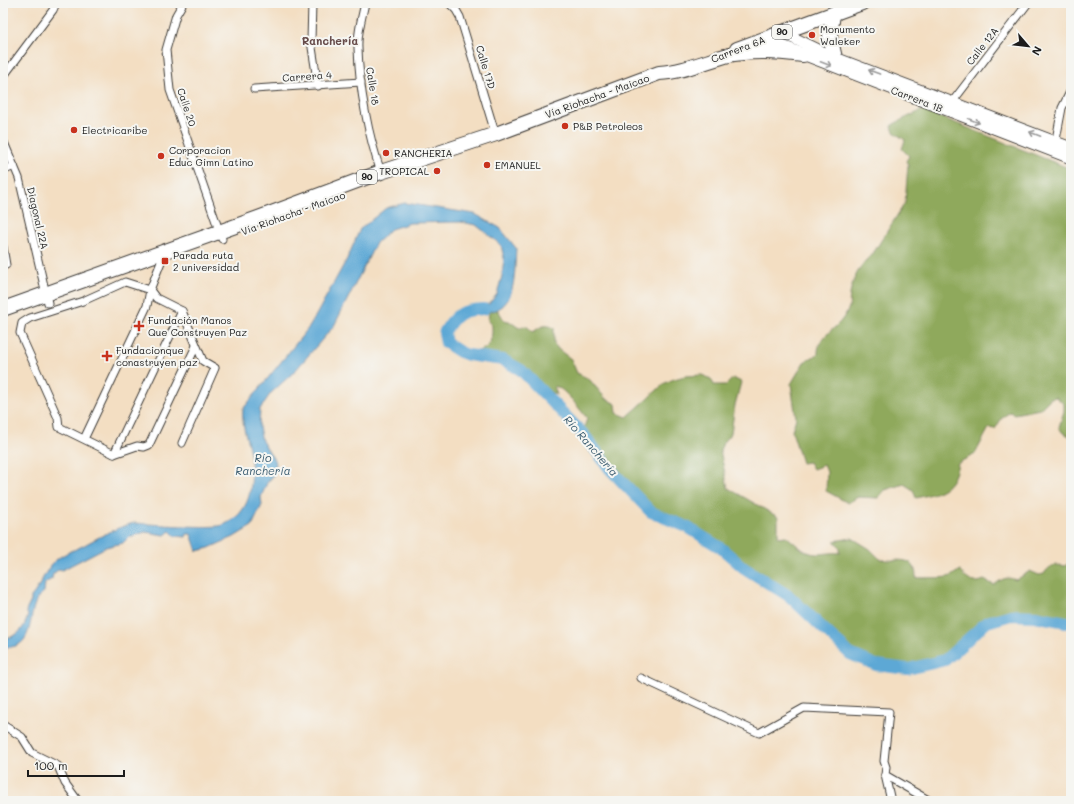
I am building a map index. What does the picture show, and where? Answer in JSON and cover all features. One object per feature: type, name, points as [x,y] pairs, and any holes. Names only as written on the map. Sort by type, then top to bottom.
[{"type":"highway","name":"Carrera 6A","points":[[703,62],[780,32],[862,3]]},
{"type":"highway","points":[[834,14],[830,36],[835,58]]},
{"type":"highway","points":[[703,62],[728,55],[753,52],[778,52],[803,55]]},
{"type":"highway","name":"Vía Riohacha - Maicao","points":[[3,309],[65,292],[663,79],[671,72],[703,62]]},
{"type":"highway","name":"Vía Riohacha - Maicao","points":[[259,222],[380,172],[497,137]]},
{"type":"highway","name":"Vía Riohacha - Maicao","points":[[3,319],[47,298]]},
{"type":"street","points":[[3,77],[53,10],[56,3]]},
{"type":"street","name":"Calle 20","points":[[183,3],[176,15],[166,50],[170,90],[221,236]]},
{"type":"street","points":[[312,3],[311,41],[318,86]]},
{"type":"street","name":"Calle 18","points":[[365,3],[358,47],[361,82],[374,153],[380,172]]},
{"type":"street","name":"Calle 17D","points":[[449,3],[460,17],[497,137]]},
{"type":"street","name":"Calle 12A","points":[[950,106],[1028,3]]},
{"type":"street","name":"Carrera 1B","points":[[780,32],[835,58],[950,106],[1054,146],[1071,158]]},
{"type":"street","name":"Carrera 1B","points":[[764,39],[803,55],[950,106]]},
{"type":"street","name":"Carrera 4","points":[[254,89],[361,82]]},
{"type":"street","points":[[1054,146],[1062,108],[1071,90]]},
{"type":"street","name":"Diagonal 22A","points":[[3,140],[19,178],[47,298]]},
{"type":"street","name":"Carrera 1B","points":[[1054,146],[1071,148]]},
{"type":"street","points":[[3,171],[14,166]]},
{"type":"street","points":[[3,247],[6,265],[3,265]]},
{"type":"street","points":[[84,439],[147,306],[150,290],[160,258]]},
{"type":"street","points":[[182,443],[215,368],[202,361],[196,346],[182,311],[156,298],[150,290],[125,282],[83,301],[30,318],[22,323],[20,333],[58,418],[59,427],[114,454],[137,446],[144,447],[149,445],[196,346]]},
{"type":"street","points":[[114,454],[182,311]]},
{"type":"street","points":[[641,678],[759,733],[804,708],[890,712],[884,761],[886,767],[885,775],[891,801]]},
{"type":"street","points":[[3,725],[22,737],[32,752],[58,766],[65,783],[78,801]]},
{"type":"street","points":[[885,775],[930,801]]},
{"type":"green space","points":[[923,110],[1071,169],[1071,437],[1062,432],[1059,427],[1064,411],[1064,404],[1056,397],[1051,398],[1040,409],[1014,414],[1010,412],[1002,418],[995,429],[989,428],[975,454],[958,463],[953,479],[939,491],[916,498],[913,490],[904,484],[885,490],[878,498],[858,497],[848,503],[826,491],[827,472],[824,465],[813,469],[809,462],[802,463],[792,431],[796,418],[791,384],[804,362],[818,354],[821,342],[842,320],[849,306],[852,284],[857,273],[864,262],[872,255],[905,203],[908,165],[906,161],[909,156],[902,149],[905,140],[895,133],[891,126]]},
{"type":"green space","points":[[498,310],[504,320],[509,321],[519,328],[523,326],[533,332],[540,327],[545,326],[554,328],[554,344],[571,359],[577,373],[589,379],[606,399],[616,404],[617,413],[627,417],[665,383],[674,379],[685,376],[702,375],[711,379],[714,385],[726,385],[733,378],[741,382],[735,405],[731,433],[724,441],[720,450],[728,488],[778,517],[778,537],[786,536],[796,545],[812,554],[840,553],[840,547],[834,541],[852,538],[870,549],[880,559],[909,562],[913,565],[916,578],[948,577],[960,571],[970,581],[977,582],[984,580],[994,585],[1004,579],[1009,578],[1016,580],[1030,571],[1039,575],[1044,574],[1050,567],[1056,565],[1065,566],[1071,560],[1071,623],[1035,616],[1011,615],[987,622],[945,660],[908,669],[876,665],[850,654],[789,596],[744,568],[721,548],[689,528],[651,512],[609,468],[585,436],[584,428],[587,418],[572,399],[563,391],[554,386],[557,395],[550,392],[517,362],[510,360],[508,363],[502,360],[474,356],[475,353],[487,347],[490,342],[492,326],[488,321],[489,311]]},
{"type":"water","name":"Río Ranchería","points":[[405,203],[475,214],[500,228],[516,248],[513,285],[510,296],[504,304],[496,310],[485,312],[469,310],[489,304],[497,294],[502,276],[504,258],[501,245],[476,225],[461,222],[410,223],[391,229],[376,243],[334,326],[294,372],[271,393],[260,409],[259,427],[262,441],[276,463],[273,476],[267,483],[261,497],[262,505],[252,526],[234,537],[209,548],[197,551],[191,534],[187,534],[186,537],[175,536],[170,531],[165,535],[145,532],[128,538],[123,543],[106,547],[62,570],[59,569],[53,574],[52,579],[45,583],[44,592],[38,598],[34,606],[27,635],[22,642],[15,646],[3,647],[3,639],[20,632],[25,625],[28,615],[26,611],[31,601],[31,597],[51,565],[64,554],[122,527],[134,523],[208,527],[223,525],[239,514],[245,506],[248,498],[252,470],[243,422],[243,409],[310,326],[348,257],[360,229],[386,208]]},
{"type":"waterway","name":"Río Ranchería","points":[[484,309],[470,310],[456,317],[444,333],[446,343],[468,355],[503,360],[521,370],[585,436],[609,468],[651,512],[687,527],[721,548],[744,568],[789,596],[850,654],[876,665],[908,669],[945,660],[987,622],[1011,615],[1035,616],[1071,623]]},
{"type":"place","name":"Monumento Waleker","points":[[812,35]]},
{"type":"place","name":"P&B Petroleos","points":[[565,126]]},
{"type":"place","name":"Electricaribe","points":[[74,130]]},
{"type":"place","name":"RANCHERIA","points":[[386,153]]},
{"type":"place","name":"Corporacion Educ Gimn Latino","points":[[161,156]]},
{"type":"place","name":"EMANUEL","points":[[487,165]]},
{"type":"place","name":"TROPICAL","points":[[437,171]]},
{"type":"place","name":"Parada ruta 2 universidad","points":[[165,261]]},
{"type":"place","name":"Fundación Manos Que Construyen Paz","points":[[139,326]]},
{"type":"place","name":"Fundacionque conastruyen paz","points":[[107,356]]},
{"type":"district","name":"Ranchería","points":[[330,41]]}]
